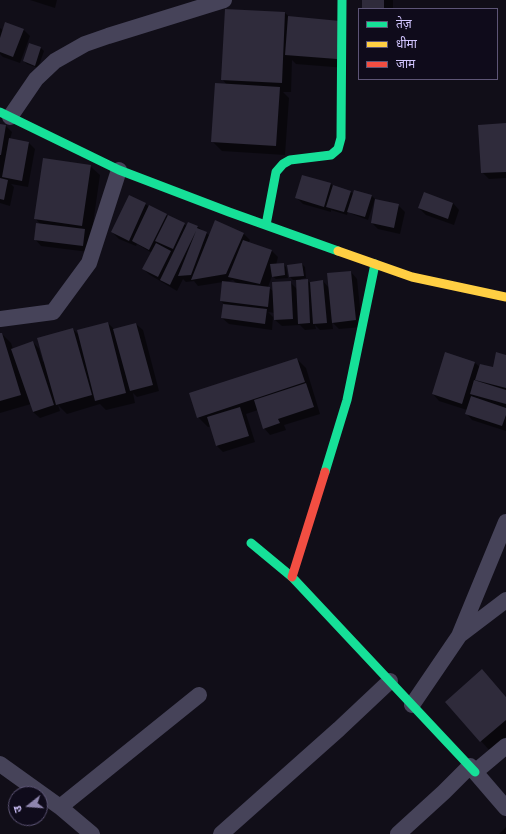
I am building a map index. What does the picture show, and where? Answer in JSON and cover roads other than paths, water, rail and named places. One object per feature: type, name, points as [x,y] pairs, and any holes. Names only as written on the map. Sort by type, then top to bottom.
[{"type":"street","points":[[224,0],[85,44],[55,61],[36,79],[5,114],[119,170],[266,225],[412,277],[506,297]]},
{"type":"street","points":[[266,225],[276,172],[283,164],[290,160],[331,155],[338,149],[341,138],[342,0]]},
{"type":"street","points":[[0,319],[53,312],[89,263],[119,170]]},
{"type":"street","points":[[292,577],[347,400],[375,264]]},
{"type":"street","points":[[412,705],[459,636],[506,522]]},
{"type":"street","points":[[251,543],[292,577],[472,769],[506,808]]},
{"type":"street","points":[[459,636],[506,600]]},
{"type":"street","points":[[221,834],[340,729],[390,681]]},
{"type":"street","points":[[60,807],[199,695]]},
{"type":"street","points":[[398,834],[472,769],[506,746]]},
{"type":"street","points":[[0,764],[60,807],[92,834]]}]
